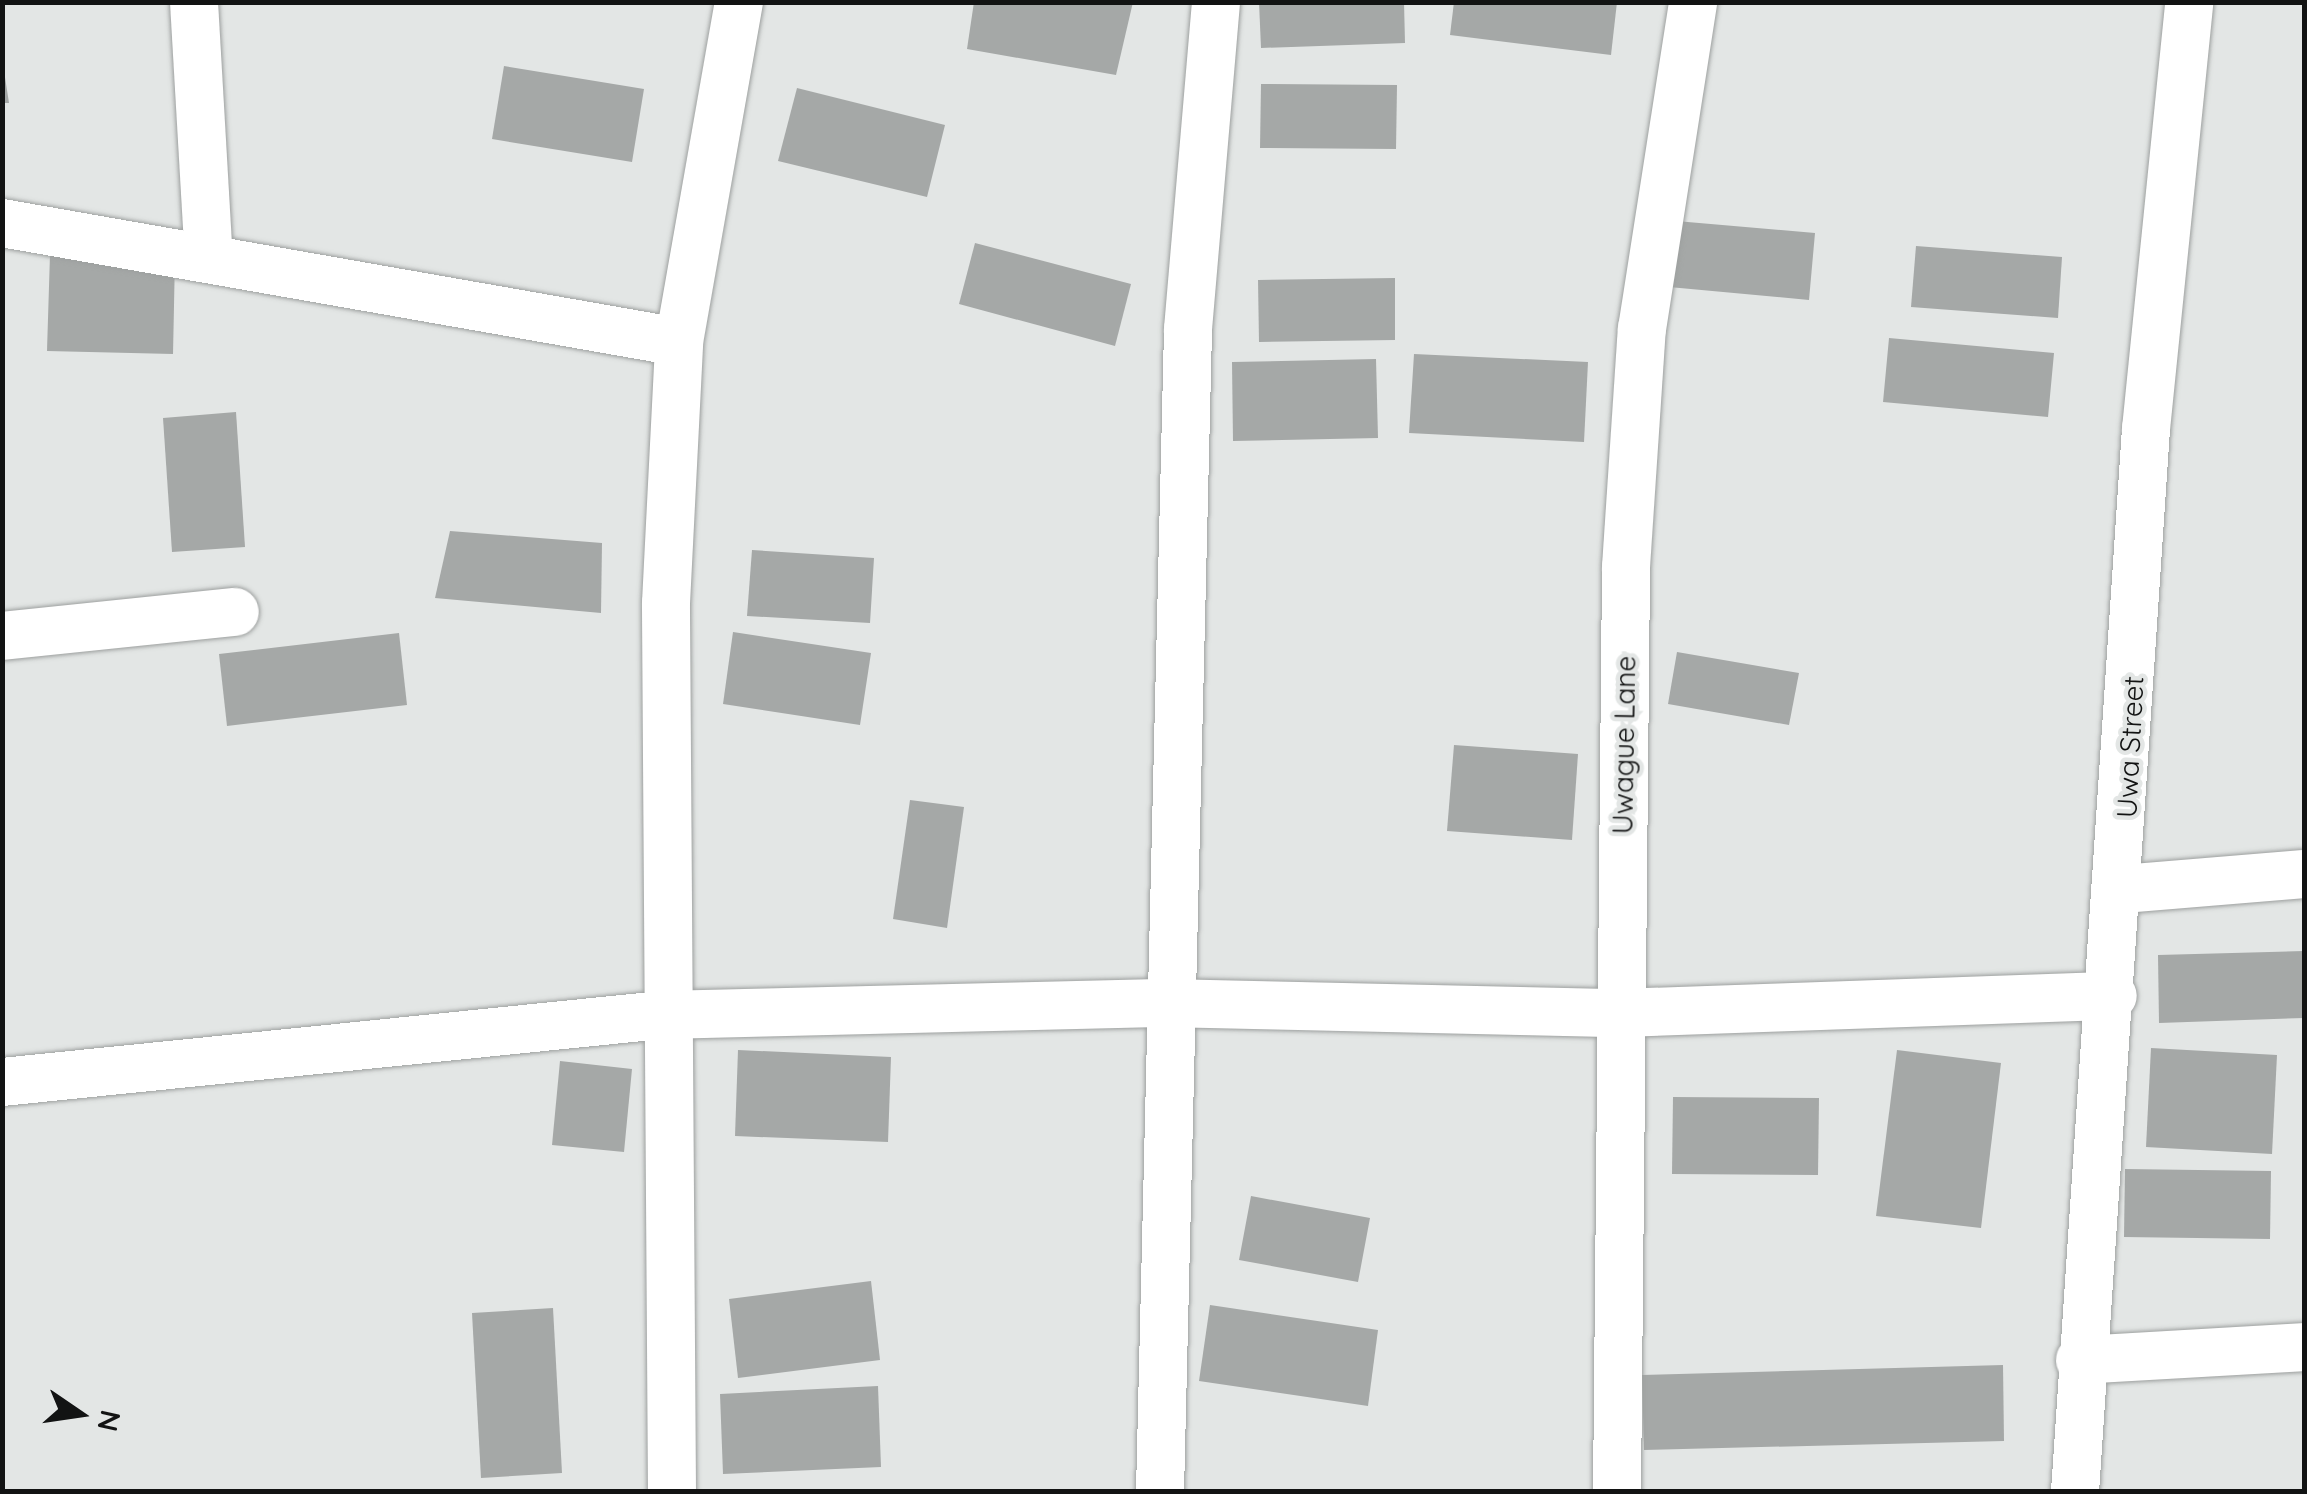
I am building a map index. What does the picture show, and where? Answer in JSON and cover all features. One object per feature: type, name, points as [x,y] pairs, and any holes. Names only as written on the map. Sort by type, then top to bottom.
[{"type":"street","points":[[194,2],[209,259]]},
{"type":"street","points":[[672,1492],[662,1015],[679,342],[738,2]]},
{"type":"street","points":[[1160,1492],[1166,1003],[1188,329],[1216,2]]},
{"type":"street","name":"Uwague Lane","points":[[1617,1492],[1626,567],[1642,329],[1693,2]]},
{"type":"street","name":"Uwa Street","points":[[2075,1492],[2080,1360],[2122,889],[2146,429],[2188,2]]},
{"type":"street","points":[[2,223],[679,342]]},
{"type":"street","points":[[2,636],[236,612]]},
{"type":"street","points":[[2122,889],[2304,874]]},
{"type":"street","points":[[2,1082],[662,1015],[1166,1003],[1620,1013],[2112,996]]},
{"type":"street","points":[[2080,1360],[2304,1348]]},
{"type":"building","points":[[974,2],[1133,2],[1116,75],[967,49]]},
{"type":"building","points":[[1259,2],[1404,2],[1405,43],[1261,48]]},
{"type":"building","points":[[1454,2],[1617,2],[1611,55],[1450,35]]},
{"type":"building","points":[[2,58],[9,103],[2,103]]},
{"type":"building","points":[[504,66],[644,89],[632,162],[492,139]]},
{"type":"building","points":[[1261,84],[1397,85],[1396,149],[1260,148]]},
{"type":"building","points":[[797,88],[945,125],[927,197],[778,161]]},
{"type":"building","points":[[1676,221],[1815,233],[1809,300],[1669,287]]},
{"type":"building","points":[[975,243],[1131,284],[1115,346],[959,304]]},
{"type":"building","points":[[1916,246],[2062,257],[2058,318],[1911,307]]},
{"type":"building","points":[[50,254],[175,257],[173,354],[47,351]]},
{"type":"building","points":[[1395,278],[1395,340],[1259,342],[1258,280]]},
{"type":"building","points":[[1889,338],[2054,353],[2048,417],[1883,402]]},
{"type":"building","points":[[1414,354],[1588,362],[1584,442],[1409,433]]},
{"type":"building","points":[[1376,359],[1378,438],[1233,441],[1232,362]]},
{"type":"building","points":[[236,412],[245,547],[172,552],[163,418]]},
{"type":"building","points":[[450,531],[602,543],[601,613],[435,598]]},
{"type":"building","points":[[752,550],[874,558],[870,623],[747,616]]},
{"type":"building","points":[[733,632],[871,653],[860,725],[723,704]]},
{"type":"building","points":[[399,633],[407,705],[227,726],[219,654]]},
{"type":"building","points":[[1677,652],[1799,673],[1789,725],[1668,704]]},
{"type":"building","points":[[1454,745],[1578,754],[1572,840],[1447,831]]},
{"type":"building","points":[[910,800],[964,807],[947,928],[893,919]]},
{"type":"building","points":[[2304,951],[2304,1018],[2159,1023],[2158,955]]},
{"type":"building","points":[[2151,1048],[2277,1055],[2272,1154],[2146,1147]]},
{"type":"building","points":[[738,1050],[891,1057],[888,1142],[735,1136]]},
{"type":"building","points":[[1897,1050],[2001,1063],[1981,1228],[1876,1216]]},
{"type":"building","points":[[560,1061],[632,1069],[624,1152],[552,1145]]},
{"type":"building","points":[[1673,1097],[1819,1098],[1818,1175],[1672,1174]]},
{"type":"building","points":[[2125,1169],[2271,1171],[2270,1239],[2124,1237]]},
{"type":"building","points":[[1251,1196],[1370,1218],[1358,1282],[1239,1260]]},
{"type":"building","points":[[871,1281],[880,1360],[738,1378],[729,1299]]},
{"type":"building","points":[[1210,1305],[1378,1330],[1368,1406],[1199,1381]]},
{"type":"building","points":[[553,1308],[562,1473],[481,1478],[472,1313]]},
{"type":"building","points":[[2003,1365],[2004,1441],[1644,1450],[1642,1375]]},
{"type":"building","points":[[878,1386],[881,1467],[723,1474],[720,1394]]}]
